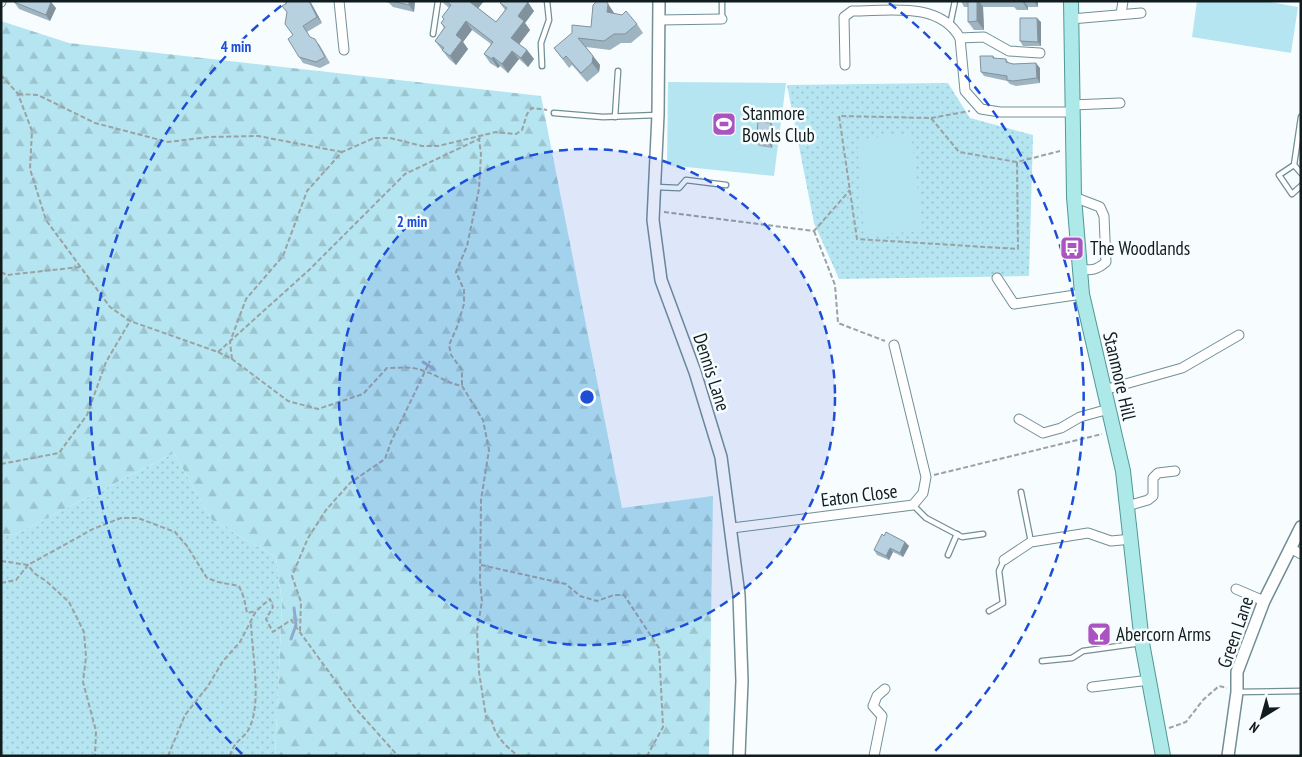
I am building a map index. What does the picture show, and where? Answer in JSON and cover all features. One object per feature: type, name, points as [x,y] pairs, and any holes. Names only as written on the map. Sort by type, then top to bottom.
[{"type":"main road","name":"Stanmore Hill","points":[[1071,1],[1075,147],[1074,198],[1079,270],[1082,294],[1114,432],[1128,506],[1142,643],[1162,756]]},
{"type":"street","points":[[340,1],[344,50]]},
{"type":"street","name":"Dennis Lane","points":[[659,1],[658,115],[654,211],[661,280],[695,372],[721,456],[732,528],[739,595],[742,681],[739,756]]},
{"type":"street","points":[[1122,14],[1123,1]]},
{"type":"street","points":[[845,65],[844,17],[852,11],[928,12],[941,17],[960,38],[965,91],[982,109],[1000,112],[1073,109],[1120,103]]},
{"type":"street","points":[[1071,19],[1141,14]]},
{"type":"street","points":[[659,20],[722,19]]},
{"type":"street","points":[[960,38],[984,37],[1009,51],[1040,53]]},
{"type":"street","points":[[1074,198],[1100,207],[1104,216],[1106,262],[1090,271],[1079,270]]},
{"type":"street","points":[[997,278],[1014,304],[1082,294]]},
{"type":"street","points":[[1104,390],[1182,368],[1239,335]]},
{"type":"street","points":[[894,345],[926,477]]},
{"type":"street","points":[[1019,419],[1043,433],[1061,428],[1080,417],[1108,409]]},
{"type":"street","points":[[1128,506],[1148,500],[1153,496],[1153,478],[1158,473],[1175,471]]},
{"type":"street","name":"Eaton Close","points":[[732,528],[913,505],[923,493],[926,477]]},
{"type":"street","name":"Green Lane","points":[[1228,756],[1237,692],[1237,672],[1264,601],[1301,527]]},
{"type":"street","points":[[1004,560],[1031,542],[1088,533],[1111,541],[1132,539]]},
{"type":"street","points":[[1290,548],[1301,554]]},
{"type":"street","points":[[1236,589],[1264,601]]},
{"type":"street","points":[[1092,686],[1150,680]]},
{"type":"street","points":[[874,756],[882,716],[874,706],[877,696],[885,689]]},
{"type":"lane","points":[[433,34],[438,1]]},
{"type":"lane","points":[[542,66],[541,43],[550,20],[547,1]]},
{"type":"lane","points":[[722,1],[722,19]]},
{"type":"lane","points":[[950,26],[955,1]]},
{"type":"lane","points":[[614,117],[618,71]]},
{"type":"lane","points":[[554,113],[614,117],[658,115]]},
{"type":"lane","points":[[1301,117],[1294,165],[1279,175],[1292,194],[1301,186]]},
{"type":"lane","points":[[1294,165],[1301,173]]},
{"type":"lane","points":[[655,187],[679,188],[686,180],[726,185]]},
{"type":"lane","points":[[1021,492],[1031,542]]},
{"type":"lane","points":[[913,505],[926,518],[962,537],[983,534]]},
{"type":"lane","points":[[948,555],[957,534]]},
{"type":"lane","points":[[989,611],[1004,603],[999,571],[1004,560]]},
{"type":"lane","points":[[1042,661],[1072,658],[1083,651],[1142,643]]},
{"type":"lane","points":[[1237,692],[1301,691]]},
{"type":"path","points":[[1,75],[18,94],[32,130],[30,170],[46,220],[110,307],[130,321],[218,352],[232,359],[288,401],[318,409],[363,394],[387,368],[410,367],[424,371],[450,384],[462,386]]},
{"type":"path","points":[[18,94],[38,94],[95,123],[168,142],[209,137],[258,136],[342,152]]},
{"type":"path","points":[[232,359],[230,342],[246,299],[282,256],[307,190],[342,152],[374,138],[390,138],[422,146],[438,146],[496,132],[516,134],[522,130],[527,114],[532,108],[554,113]]},
{"type":"path","points":[[982,109],[931,118],[839,116],[857,239],[1018,249],[1017,162]]},
{"type":"path","points":[[931,118],[959,152],[1017,162],[1075,147]]},
{"type":"path","points":[[218,352],[308,270],[404,174],[483,136]]},
{"type":"path","points":[[479,139],[481,154],[479,189],[467,246],[456,272],[464,290],[464,304],[449,345],[451,355],[462,370],[462,386],[483,420],[490,450],[481,500],[482,601],[477,639],[486,717],[492,721],[494,730],[505,745],[518,756]]},
{"type":"path","points":[[814,230],[850,190]]},
{"type":"path","points":[[654,211],[814,230]]},
{"type":"path","points":[[814,230],[836,285],[838,323],[894,345]]},
{"type":"path","points":[[1,272],[7,275],[80,267]]},
{"type":"path","points":[[1,464],[58,453],[87,415],[106,362],[130,321]]},
{"type":"path","points":[[300,631],[301,602],[292,576],[308,538],[326,510],[350,483],[385,459],[391,442],[430,361]]},
{"type":"path","points":[[926,477],[1114,432]]},
{"type":"path","points":[[1,584],[16,580],[28,564],[93,529],[121,518],[138,518],[175,532],[187,546],[206,578],[239,586],[247,613],[256,611]]},
{"type":"path","points":[[1,561],[28,564],[34,573],[46,580],[68,602],[84,632],[86,658],[84,682],[96,731],[95,756]]},
{"type":"path","points":[[481,564],[566,584],[580,596],[597,601],[614,595],[624,595],[659,648],[663,727],[647,756]]},
{"type":"path","points":[[168,756],[185,715],[208,686],[223,660],[240,642],[256,611],[270,599],[272,607],[266,620],[273,632],[291,620],[356,709],[398,756]]},
{"type":"path","points":[[230,756],[234,743],[251,726],[255,706],[251,620]]},
{"type":"path","points":[[1158,731],[1186,722],[1203,700],[1219,686],[1237,692]]},
{"type":"green space","points":[[1197,1],[1265,1],[1298,7],[1291,53],[1192,37]]},
{"type":"green space","points":[[1,21],[69,43],[541,96],[622,508],[713,496],[709,756],[275,756],[282,603],[276,557],[212,520],[174,453],[14,535],[1,534]]},
{"type":"green space","name":"Stanmore Bowls Club","points":[[668,82],[786,83],[774,176],[667,165]]},
{"type":"green space","points":[[948,83],[970,118],[1033,135],[1029,276],[839,279],[814,223],[787,85]]},
{"type":"green space","points":[[911,133],[923,231],[864,235],[857,140]]},
{"type":"green space","points":[[174,453],[212,520],[276,557],[282,603],[275,756],[1,756],[1,534],[14,535]]},
{"type":"building","points":[[15,1],[50,1],[51,2],[46,15]]},
{"type":"building","points":[[285,1],[309,1],[317,17],[303,26],[310,37],[315,39],[325,57],[316,62],[299,57],[288,39],[293,35],[285,24],[287,12],[282,6],[287,3]]},
{"type":"building","points":[[391,1],[409,1],[409,5]]},
{"type":"building","points":[[446,1],[470,1],[496,22],[507,8],[500,3],[502,1],[527,1],[518,16],[524,21],[511,38],[527,50],[521,58],[512,51],[502,64],[493,57],[492,59],[484,54],[493,42],[466,21],[456,35],[462,40],[450,56],[435,41],[445,27],[441,23],[444,19],[442,17],[451,5]]},
{"type":"building","points":[[597,1],[606,1],[608,4],[607,12],[622,15],[626,11],[637,24],[625,34],[614,34],[604,41],[578,38],[593,56],[592,63],[581,73],[566,56],[563,59],[554,48],[572,33],[572,25],[591,27],[593,5]]},
{"type":"building","points":[[968,1],[977,1],[977,21],[968,22]]},
{"type":"building","points":[[1020,18],[1037,18],[1038,42],[1020,41]]},
{"type":"building","points":[[980,56],[1006,59],[1006,62],[1013,64],[1036,63],[1037,78],[1013,81],[1007,80],[1007,76],[981,72]]},
{"type":"building","points":[[758,122],[771,123],[769,143],[756,142]]},
{"type":"building","points":[[886,532],[905,542],[900,553],[890,548],[886,556],[874,550],[882,534],[884,536]]},
{"type":"waterway","points":[[423,362],[434,369]]},
{"type":"waterway","points":[[291,639],[296,625],[294,608]]},
{"type":"place","name":"Stanmore Bowls Club","points":[[724,124]]},
{"type":"place","name":"The Woodlands","points":[[1072,248]]},
{"type":"place","name":"Abercorn Arms","points":[[1099,634]]}]
